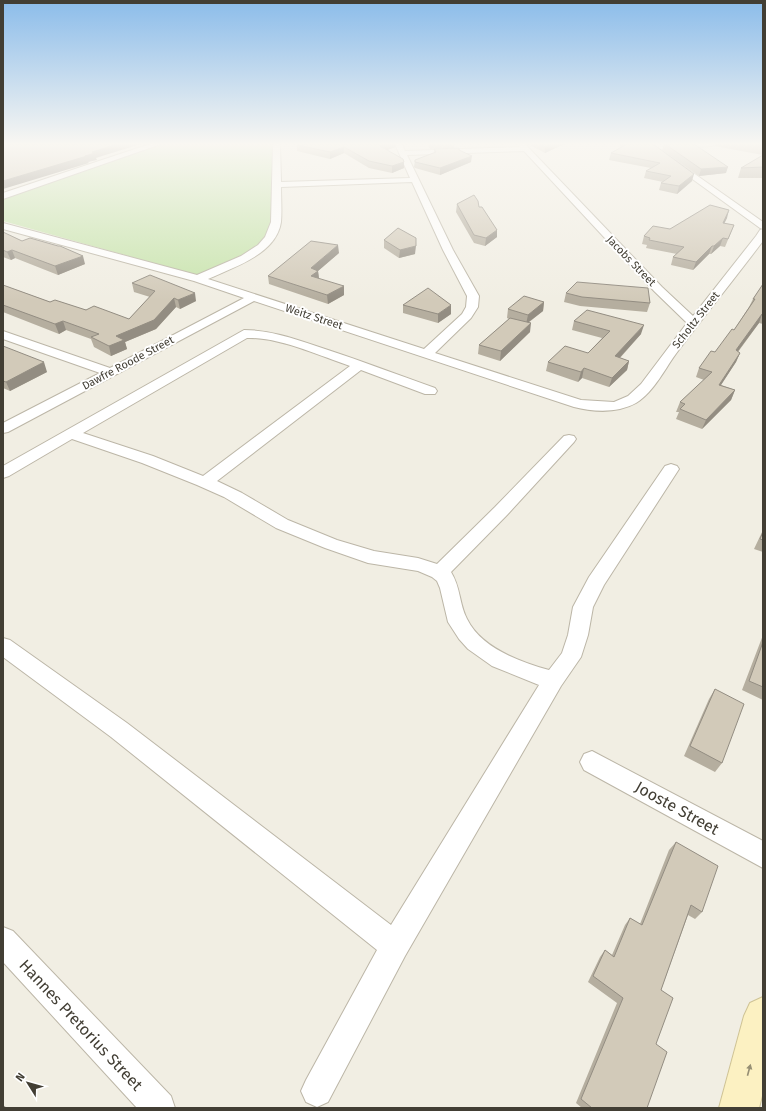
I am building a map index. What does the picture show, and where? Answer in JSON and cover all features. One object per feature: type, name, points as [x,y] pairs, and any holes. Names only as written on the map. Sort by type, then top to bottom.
[{"type":"street","points":[[198,279],[259,249],[266,243],[274,231],[276,222],[277,196]]},
{"type":"street","points":[[422,196],[448,250],[473,296],[472,307],[467,316],[426,354]]},
{"type":"street","name":"Jacobs Street","points":[[570,196],[694,323]]},
{"type":"street","points":[[720,196],[763,226]]},
{"type":"street","name":"Weitz Street","points":[[4,227],[198,279],[579,404],[598,406],[624,404]]},
{"type":"street","name":"Scholtz Street","points":[[624,404],[634,398],[648,384],[761,237],[763,232]]},
{"type":"street","name":"Dawfre Roode Street","points":[[3,429],[253,297]]},
{"type":"street","points":[[672,302],[704,310]]},
{"type":"street","points":[[3,473],[244,334],[262,334],[280,338],[430,391]]},
{"type":"street","points":[[3,335],[110,372]]},
{"type":"street","points":[[204,483],[360,365]]},
{"type":"street","points":[[70,434],[129,452],[204,483],[254,506],[276,521],[333,544],[380,559],[420,565],[440,572],[446,579],[458,622],[471,639],[485,650],[523,672],[554,680]]},
{"type":"street","points":[[440,572],[501,511],[569,439]]},
{"type":"street","points":[[317,1091],[395,946],[554,680],[571,657],[578,635],[583,607],[596,582],[671,469]]},
{"type":"street","points":[[3,646],[119,730],[395,946]]},
{"type":"street","name":"Jooste Street","points":[[592,762],[763,855]]},
{"type":"street","name":"Hannes Pretorius Street","points":[[3,941],[159,1108]]},
{"type":"street","points":[[739,1108],[763,1016]]},
{"type":"green space","points":[[9,196],[274,196],[273,231],[260,248],[203,277],[3,221],[3,198]]},
{"type":"building","points":[[475,196],[478,201],[479,207],[482,207],[497,230],[486,238],[474,235],[457,204]]},
{"type":"building","points":[[710,205],[729,210],[723,223],[734,225],[728,239],[723,238],[712,246],[696,262],[673,257],[684,247],[649,240],[650,238],[644,236],[653,226],[670,229]]},
{"type":"building","points":[[398,228],[416,238],[416,246],[400,250],[384,240]]},
{"type":"building","points":[[3,232],[22,241],[30,238],[60,246],[83,256],[55,266],[12,250],[7,252],[3,250]]},
{"type":"building","points":[[311,241],[338,245],[311,268],[318,271],[311,276],[344,286],[327,295],[268,276]]},
{"type":"building","points":[[150,275],[195,293],[178,300],[174,298],[154,320],[116,336],[124,340],[109,346],[91,337],[99,334],[63,321],[55,324],[3,305],[3,285],[50,302],[55,300],[86,310],[94,306],[129,319],[155,291],[132,283]]},
{"type":"building","points":[[577,282],[648,288],[650,303],[582,297],[566,293]]},
{"type":"building","points":[[763,284],[763,314],[736,350],[740,353],[719,385],[735,390],[706,420],[680,409],[685,404],[680,402],[712,372],[699,368],[711,351],[715,352],[732,329],[734,330],[755,299],[753,299]]},
{"type":"building","points":[[428,288],[451,305],[438,314],[403,305]]},
{"type":"building","points":[[524,296],[544,302],[528,315],[508,309]]},
{"type":"building","points":[[587,310],[644,325],[615,356],[629,361],[612,378],[584,368],[581,372],[548,362],[565,346],[588,353],[610,331],[574,321]]},
{"type":"building","points":[[510,318],[531,323],[501,351],[479,345]]},
{"type":"building","points":[[3,346],[44,362],[6,382],[3,381]]},
{"type":"building","points":[[763,532],[763,540],[760,539]]},
{"type":"building","points":[[763,642],[763,687],[749,681]]},
{"type":"building","points":[[715,689],[744,704],[722,763],[690,746]]},
{"type":"building","points":[[676,842],[718,866],[702,912],[691,905],[661,990],[673,998],[656,1044],[667,1052],[647,1108],[592,1108],[581,1099],[623,998],[593,976],[605,950],[614,957],[630,918],[642,925]]}]
